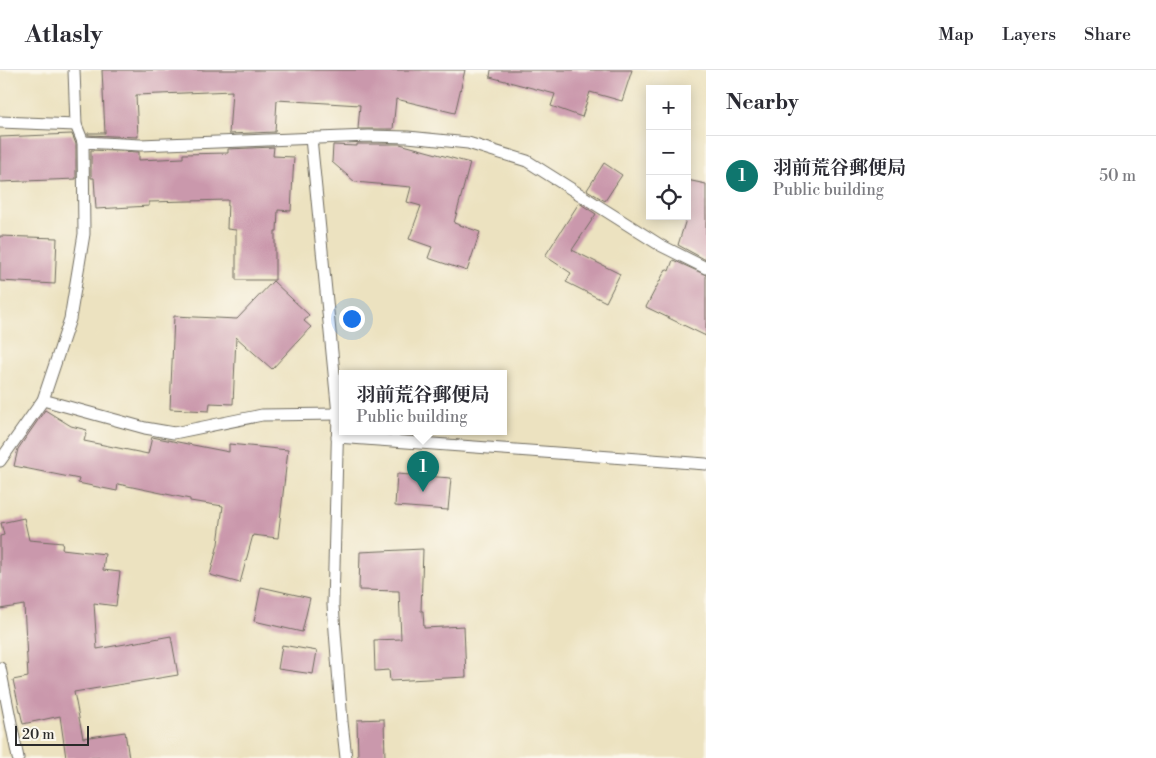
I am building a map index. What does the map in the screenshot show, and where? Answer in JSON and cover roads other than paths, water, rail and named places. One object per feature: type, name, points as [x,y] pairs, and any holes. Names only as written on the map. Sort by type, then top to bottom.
[{"type":"lane","points":[[0,461],[43,400],[70,319],[84,234],[83,142],[76,125],[74,70]]},
{"type":"lane","points":[[0,122],[76,125]]},
{"type":"lane","points":[[83,142],[140,145],[369,136],[408,137],[468,143],[527,161],[660,245],[706,268]]},
{"type":"lane","points":[[311,138],[338,414],[333,605],[346,758]]},
{"type":"lane","points":[[43,400],[145,428],[174,433],[262,416],[338,414]]},
{"type":"lane","points":[[337,438],[706,464]]},
{"type":"lane","points":[[0,668],[18,758]]},
{"type":"place","name":"羽前荒谷郵便局","points":[[423,492]]}]
